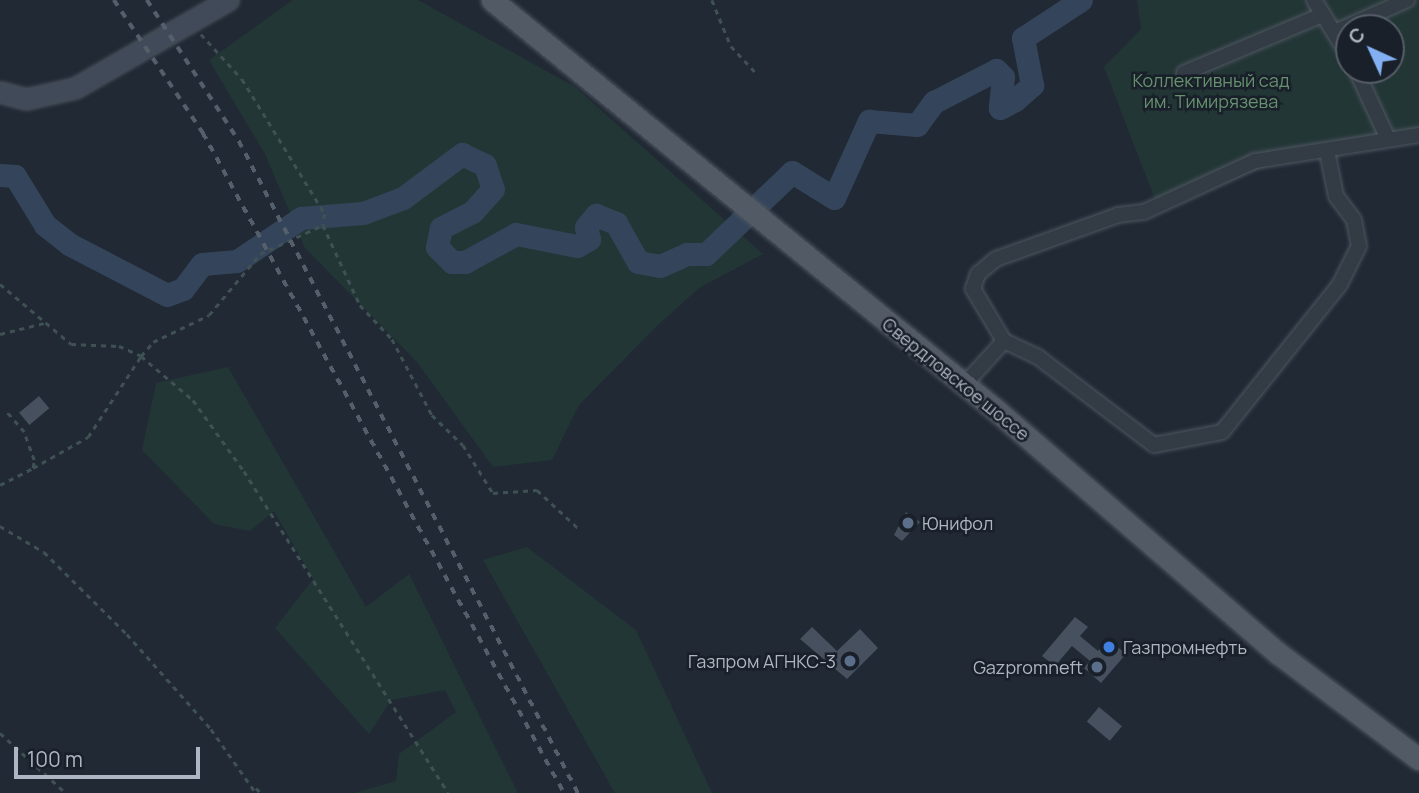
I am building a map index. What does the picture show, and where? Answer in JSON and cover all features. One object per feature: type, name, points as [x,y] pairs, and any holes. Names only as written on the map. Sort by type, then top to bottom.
[{"type":"main road","points":[[0,92],[26,99],[75,88],[228,0]]},
{"type":"main road","name":"Свердловское шоссе","points":[[492,0],[964,385],[1279,654],[1419,759]]},
{"type":"street","points":[[1314,0],[1335,32]]},
{"type":"street","points":[[1376,14],[1407,0]]},
{"type":"street","points":[[1184,73],[1322,15]]},
{"type":"street","points":[[1362,84],[1388,139]]},
{"type":"street","points":[[1327,151],[1336,196],[1358,230],[1359,246],[1340,284],[1222,432],[1154,445],[1038,357],[1004,341],[974,296],[984,266],[1118,215],[1144,212],[1255,161],[1419,135]]},
{"type":"street","points":[[964,385],[1004,341]]},
{"type":"path","points":[[712,0],[731,46],[757,74]]},
{"type":"path","points":[[190,23],[242,79],[326,214],[323,225],[360,305],[391,339],[432,415],[463,445],[493,493],[537,490],[578,528]]},
{"type":"path","points":[[0,485],[88,437],[153,342],[209,315],[260,254],[323,225]]},
{"type":"path","points":[[0,284],[71,344],[119,346],[141,356],[193,400],[244,471],[448,793]]},
{"type":"path","points":[[0,334],[46,322]]},
{"type":"path","points":[[5,410],[33,449],[33,468]]},
{"type":"path","points":[[0,526],[44,552],[127,634],[261,793]]},
{"type":"path","points":[[0,733],[66,793]]},
{"type":"path","points":[[253,786],[256,793]]},
{"type":"green space","points":[[293,0],[418,0],[575,87],[763,254],[699,288],[658,325],[579,405],[552,460],[493,467],[417,362],[305,248],[265,154],[209,60]]},
{"type":"green space","name":"Коллективный сад им. Тимирязева","points":[[1137,0],[1419,0],[1419,142],[1275,163],[1159,210],[1104,67],[1141,29]]},
{"type":"green space","points":[[228,367],[366,607],[409,574],[518,793],[355,793],[396,781],[399,754],[456,712],[445,690],[391,700],[369,734],[275,628],[313,579],[274,511],[250,531],[214,524],[142,450],[156,383]]},
{"type":"green space","points":[[527,547],[636,630],[712,793],[615,793],[483,560]]},
{"type":"building","points":[[39,396],[49,408],[29,425],[19,413]]},
{"type":"building","points":[[906,512],[920,522],[902,541],[894,535]]},
{"type":"building","points":[[1075,617],[1088,627],[1080,636],[1098,651],[1108,639],[1126,654],[1101,683],[1084,668],[1090,661],[1072,646],[1055,666],[1042,656]]},
{"type":"building","points":[[812,627],[837,651],[860,629],[878,648],[847,679],[800,639]]},
{"type":"building","points":[[1099,707],[1122,726],[1110,741],[1087,722]]},
{"type":"waterway","points":[[0,175],[15,176],[45,225],[69,244],[167,295],[183,289],[202,264],[237,261],[301,218],[363,213],[403,198],[462,154],[485,165],[493,189],[472,212],[441,228],[437,247],[452,262],[465,262],[516,234],[577,246],[589,239],[586,227],[596,215],[616,223],[638,262],[660,266],[687,254],[706,254],[792,172],[834,198],[869,121],[917,125],[934,102],[996,70],[1003,77],[1000,108],[1015,100],[1032,85],[1023,38],[1081,0]]},
{"type":"railway","points":[[114,0],[203,133],[564,793]]},
{"type":"railway","points":[[147,0],[239,141],[578,793]]},
{"type":"place","name":"Юнифол","points":[[908,523]]},
{"type":"place","name":"Газпромнефть","points":[[1109,647]]},
{"type":"place","name":"Газпром АГНКС-3","points":[[850,661]]},
{"type":"place","name":"Gazpromneft","points":[[1097,667]]}]
